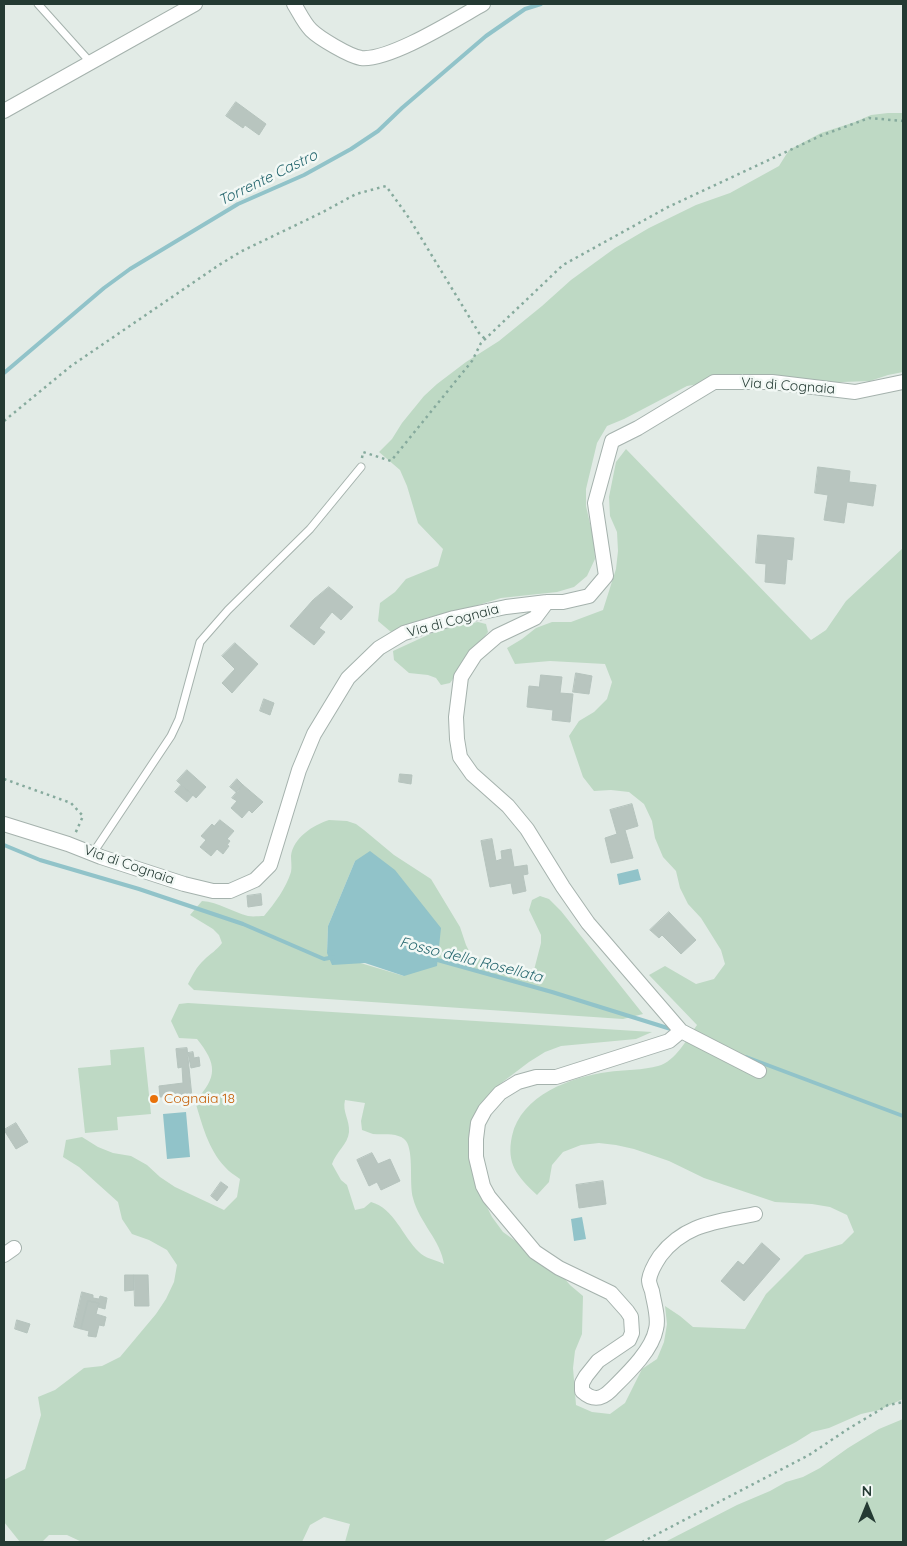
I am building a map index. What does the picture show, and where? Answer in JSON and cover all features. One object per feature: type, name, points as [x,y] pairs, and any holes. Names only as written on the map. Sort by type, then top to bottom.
[{"type":"street","points":[[4,111],[195,4]]},
{"type":"street","points":[[294,4],[310,30],[345,53],[361,58],[378,56],[412,43],[483,4]]},
{"type":"street","name":"Via di Cognaia","points":[[4,824],[184,884],[213,891],[230,891],[255,880],[270,865],[299,770],[314,734],[348,678],[379,648],[404,633],[454,618],[506,607],[563,602],[589,596],[606,576],[595,503],[612,441],[638,428],[714,382],[772,382],[855,392],[903,382]]},
{"type":"street","points":[[547,602],[535,618],[497,636],[475,655],[461,677],[456,717],[460,757],[472,774],[508,806],[527,828],[563,887],[588,923],[681,1031],[759,1071]]},
{"type":"street","points":[[681,1031],[669,1041],[556,1077],[536,1078],[518,1082],[500,1093],[485,1110],[478,1123],[476,1157],[483,1186],[489,1197],[535,1252],[559,1268],[611,1294],[627,1310],[631,1317],[632,1333],[629,1340],[598,1360],[586,1376],[582,1384],[582,1391],[588,1396],[595,1398],[606,1396],[634,1367],[653,1339],[657,1328],[649,1280],[659,1258],[674,1241],[684,1233],[705,1225],[756,1214]]},
{"type":"lane","points":[[38,4],[92,63]]},
{"type":"lane","points":[[93,853],[170,736],[179,719],[200,642],[228,610],[310,529],[361,467]]},
{"type":"path","points":[[361,467],[363,452],[391,461],[472,361],[481,343],[564,265],[668,207],[820,136],[869,118],[903,121]]},
{"type":"path","points":[[4,421],[71,366],[219,265],[242,251],[322,213],[356,194],[386,186],[409,218],[479,333],[486,340]]},
{"type":"path","points":[[4,779],[71,803],[83,816],[68,844]]},
{"type":"path","points":[[642,1542],[809,1455],[888,1405],[903,1402]]},
{"type":"green space","points":[[903,113],[903,372],[870,381],[815,383],[722,380],[687,386],[607,426],[597,443],[586,489],[586,506],[594,541],[595,559],[587,576],[574,587],[557,592],[501,598],[462,610],[426,618],[391,632],[378,621],[380,603],[395,592],[406,579],[438,566],[443,549],[418,523],[400,470],[379,452],[392,439],[402,423],[424,396],[466,362],[499,341],[571,280],[615,248],[649,228],[696,205],[730,193],[779,166],[789,150],[821,133],[871,115]]},
{"type":"green space","points":[[626,449],[811,640],[826,630],[846,601],[903,548],[903,1399],[879,1410],[861,1414],[829,1428],[812,1432],[602,1542],[345,1542],[350,1524],[324,1517],[310,1525],[302,1542],[82,1542],[67,1535],[49,1535],[42,1542],[20,1542],[4,1522],[4,1480],[25,1469],[41,1415],[38,1397],[55,1390],[84,1368],[102,1366],[120,1357],[166,1299],[174,1282],[177,1265],[167,1250],[149,1240],[132,1234],[122,1219],[118,1202],[79,1167],[63,1157],[66,1140],[82,1137],[98,1147],[113,1153],[131,1156],[147,1165],[175,1187],[224,1210],[237,1197],[240,1179],[227,1169],[214,1152],[206,1136],[195,1101],[208,1085],[212,1070],[211,1063],[204,1048],[197,1039],[179,1038],[171,1021],[179,1004],[188,1003],[652,1032],[636,1039],[561,1046],[545,1052],[500,1084],[477,1111],[484,1201],[492,1217],[503,1232],[559,1272],[583,1296],[582,1334],[575,1351],[573,1368],[576,1405],[592,1412],[610,1414],[625,1403],[642,1369],[657,1359],[664,1342],[667,1324],[665,1306],[693,1327],[745,1329],[766,1294],[805,1255],[842,1244],[854,1232],[847,1215],[830,1207],[775,1202],[704,1178],[669,1161],[616,1145],[599,1143],[581,1145],[563,1152],[552,1165],[549,1182],[537,1195],[524,1182],[512,1162],[512,1136],[517,1122],[526,1109],[550,1090],[579,1078],[608,1072],[658,1066],[670,1060],[685,1043],[697,1025],[649,975],[665,966],[696,984],[714,979],[725,964],[721,950],[701,918],[688,904],[680,888],[676,871],[663,857],[655,838],[652,821],[644,804],[629,792],[594,791],[583,777],[569,736],[579,721],[594,712],[607,699],[612,682],[605,664],[550,661],[515,664],[507,648],[536,628],[552,622],[571,622],[603,610],[616,569],[618,551],[617,532],[610,516],[609,497],[616,462]],"holes":[[[345,1100],[365,1103],[361,1121],[362,1130],[373,1134],[395,1135],[406,1141],[411,1160],[413,1198],[420,1215],[439,1247],[444,1264],[421,1254],[392,1217],[379,1205],[371,1202],[364,1208],[355,1210],[347,1185],[341,1180],[332,1164],[349,1132],[344,1108]]]},
{"type":"green space","points":[[478,622],[486,624],[488,632],[450,683],[441,685],[436,678],[428,675],[409,673],[394,660],[393,651],[443,628]]},
{"type":"green space","points":[[329,820],[347,821],[356,824],[394,855],[431,879],[460,927],[470,953],[477,958],[506,968],[525,972],[534,970],[541,943],[541,935],[529,910],[532,900],[540,896],[549,899],[561,911],[643,1014],[623,1019],[194,990],[188,984],[195,971],[201,962],[222,943],[219,935],[213,929],[190,915],[202,901],[214,903],[248,916],[264,916],[280,895],[289,878],[291,856],[296,843],[310,829]],"holes":[[[355,861],[404,976],[327,953],[328,926]]]},
{"type":"green space","points":[[144,1047],[151,1114],[117,1117],[118,1130],[85,1133],[78,1068],[111,1065],[110,1050]]},
{"type":"green space","points":[[903,1419],[903,1542],[665,1542],[737,1505],[786,1482],[803,1477],[879,1429]]},
{"type":"water","points":[[370,851],[395,870],[441,928],[437,966],[404,976],[365,963],[332,965],[327,953],[328,926],[355,861]]},
{"type":"water","points":[[638,869],[641,880],[619,885],[617,874]]},
{"type":"water","points":[[186,1112],[190,1157],[167,1159],[163,1114]]},
{"type":"water","points":[[582,1217],[586,1239],[574,1241],[571,1219]]},
{"type":"building","points":[[236,102],[266,124],[259,135],[245,125],[243,128],[226,116]]},
{"type":"building","points":[[818,467],[850,471],[849,482],[876,485],[873,506],[847,502],[844,523],[824,520],[828,495],[815,493]]},
{"type":"building","points":[[758,535],[794,538],[792,560],[787,559],[785,584],[765,582],[766,564],[756,563]]},
{"type":"building","points":[[329,587],[353,607],[341,620],[332,612],[319,628],[325,632],[314,645],[290,626],[313,600]]},
{"type":"building","points":[[235,643],[258,664],[232,693],[222,683],[235,669],[222,656]]},
{"type":"building","points":[[576,673],[592,676],[589,694],[573,692]]},
{"type":"building","points":[[541,675],[562,677],[560,693],[573,694],[570,722],[552,720],[553,710],[527,707],[529,686],[539,687]]},
{"type":"building","points":[[264,699],[274,703],[270,715],[260,711]]},
{"type":"building","points":[[187,770],[206,787],[196,798],[177,781]]},
{"type":"building","points":[[400,774],[412,775],[411,784],[399,782]]},
{"type":"building","points":[[237,779],[243,785],[237,793],[230,787]]},
{"type":"building","points":[[181,785],[193,795],[187,802],[175,792]]},
{"type":"building","points":[[243,785],[263,802],[252,813],[249,810],[242,818],[231,808],[237,801],[232,798]]},
{"type":"building","points":[[632,804],[638,826],[625,830],[633,858],[611,863],[605,838],[617,834],[610,810]]},
{"type":"building","points":[[220,820],[234,831],[227,839],[230,841],[227,845],[229,846],[223,854],[217,849],[211,856],[200,847],[206,840],[201,836],[212,824],[214,826]]},
{"type":"building","points":[[492,839],[496,861],[502,859],[501,851],[511,849],[514,867],[527,865],[528,874],[523,875],[526,891],[513,894],[511,883],[490,887],[481,841]]},
{"type":"building","points":[[261,894],[262,905],[248,907],[247,896]]},
{"type":"building","points":[[669,912],[696,940],[681,954],[662,935],[659,938],[650,930]]},
{"type":"building","points":[[187,1048],[192,1097],[186,1098],[185,1095],[160,1097],[159,1086],[183,1083],[182,1067],[178,1068],[176,1049]]},
{"type":"building","points":[[193,1052],[194,1058],[199,1057],[200,1066],[191,1068],[188,1053]]},
{"type":"building","points":[[16,1123],[28,1142],[16,1149],[4,1130]]},
{"type":"building","points":[[372,1153],[378,1164],[390,1159],[400,1181],[381,1190],[377,1182],[369,1186],[357,1160]]},
{"type":"building","points":[[603,1181],[606,1204],[579,1208],[576,1185]]},
{"type":"building","points":[[221,1182],[228,1187],[217,1201],[211,1196]]},
{"type":"building","points":[[762,1243],[780,1259],[744,1301],[721,1281],[738,1261],[743,1265]]},
{"type":"building","points":[[125,1275],[134,1275],[134,1290],[125,1291]]},
{"type":"building","points":[[134,1275],[148,1275],[149,1306],[135,1306]]},
{"type":"building","points":[[82,1292],[93,1295],[93,1298],[99,1299],[100,1296],[107,1298],[105,1309],[98,1307],[99,1303],[88,1301],[81,1329],[74,1327]]},
{"type":"building","points":[[88,1301],[99,1303],[96,1314],[106,1317],[104,1326],[99,1325],[96,1337],[88,1336],[89,1331],[81,1329]]},
{"type":"building","points":[[17,1320],[30,1324],[27,1333],[15,1329]]},
{"type":"waterway","name":"Torrente Castro","points":[[4,373],[104,288],[130,269],[238,204],[304,175],[351,149],[378,131],[486,36],[525,9],[541,4]]},
{"type":"waterway","name":"Fosso della Rosellata","points":[[4,845],[40,860],[139,889],[243,924],[324,959],[334,957]]},
{"type":"waterway","name":"Fosso della Rosellata","points":[[434,959],[552,992],[674,1030]]},
{"type":"waterway","name":"Fosso della Rosellata","points":[[746,1057],[903,1116]]},
{"type":"place","name":"Cognaia 18","points":[[154,1099]]}]
